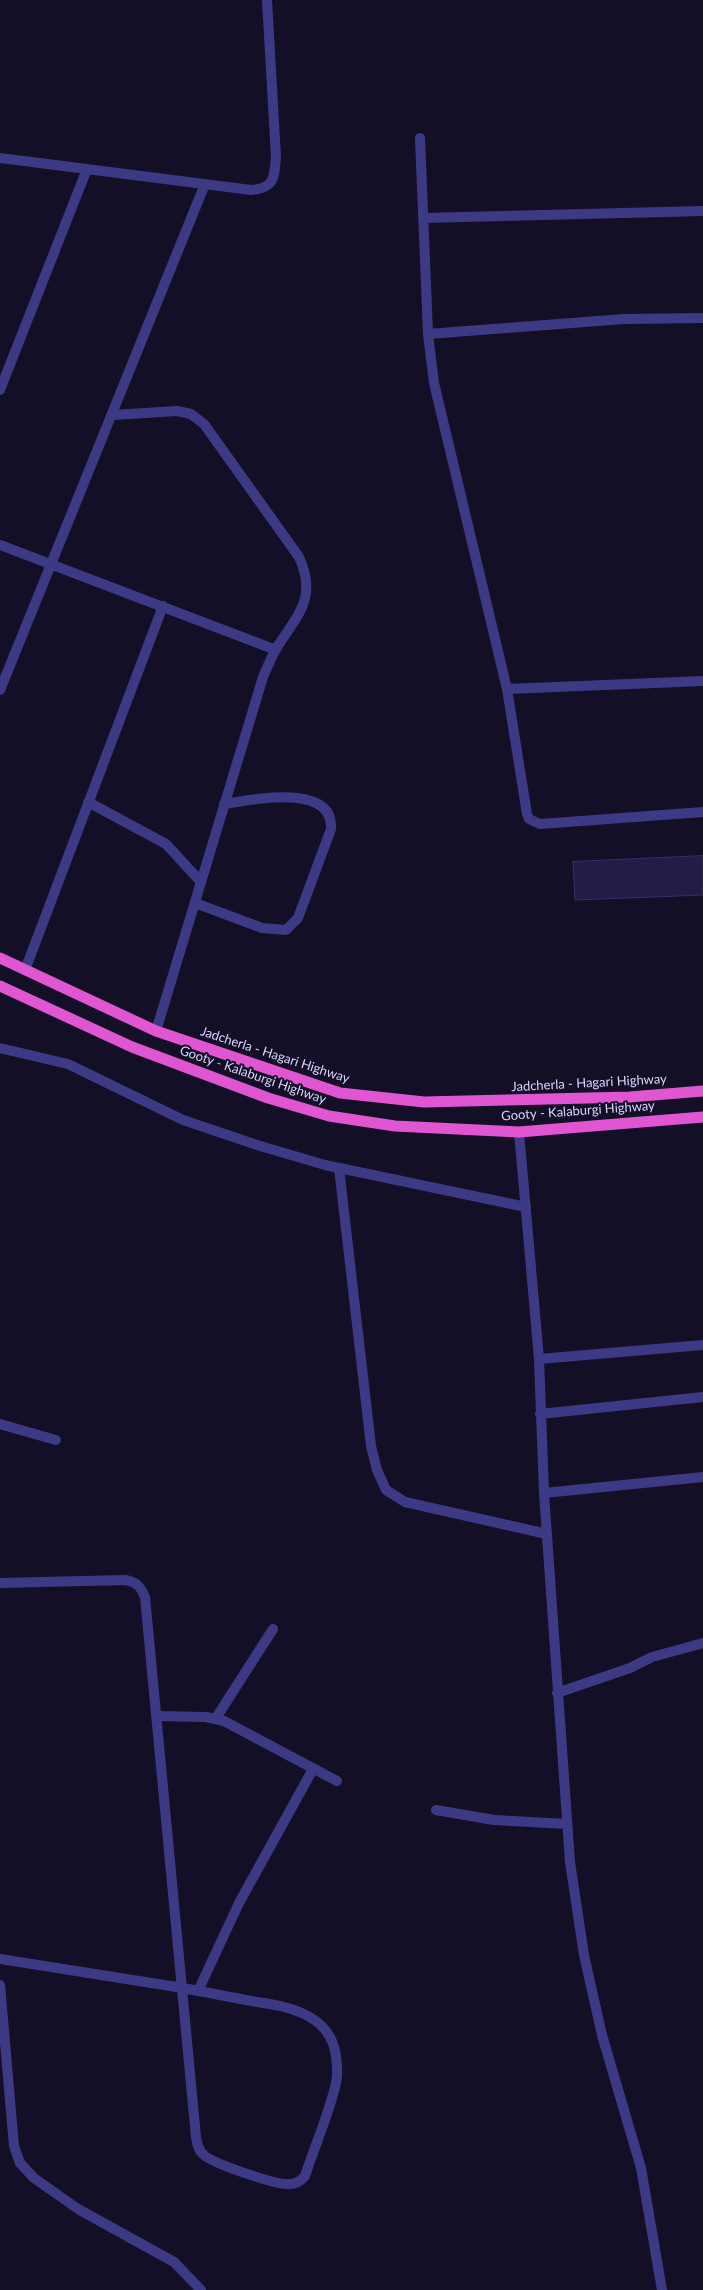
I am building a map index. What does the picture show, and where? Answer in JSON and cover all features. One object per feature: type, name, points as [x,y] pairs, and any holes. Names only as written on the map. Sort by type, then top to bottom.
[{"type":"highway","name":"Jadcherla - Hagari Highway","points":[[0,958],[156,1031],[340,1093],[424,1102],[483,1102],[630,1097],[703,1091]]},
{"type":"highway","name":"Gooty - Kalaburgi Highway","points":[[0,986],[132,1047],[268,1098],[329,1116],[395,1126],[518,1132],[703,1117]]},
{"type":"street","points":[[0,158],[252,190],[265,189],[272,183],[276,157],[266,0]]},
{"type":"street","points":[[420,138],[428,334],[434,383],[507,689],[525,807],[529,819],[540,824],[703,812]]},
{"type":"street","points":[[0,390],[87,169]]},
{"type":"street","points":[[0,690],[113,415],[205,184]]},
{"type":"street","points":[[423,218],[703,211]]},
{"type":"street","points":[[428,334],[624,319],[703,318]]},
{"type":"street","points":[[113,415],[177,411],[191,414],[204,424],[299,556],[306,571],[308,586],[305,599],[295,623],[276,650],[261,684],[156,1031]]},
{"type":"street","points":[[0,545],[276,650]]},
{"type":"street","points":[[25,970],[163,606]]},
{"type":"street","points":[[507,689],[703,681]]},
{"type":"street","points":[[195,903],[262,928],[286,930],[298,918],[331,829],[329,815],[324,808],[299,798],[265,797],[224,804]]},
{"type":"street","points":[[88,802],[166,844],[201,882]]},
{"type":"street","points":[[0,1048],[68,1064],[183,1120],[257,1145],[339,1168],[526,1207]]},
{"type":"street","points":[[518,1132],[539,1359],[544,1493],[570,1862],[584,1955],[602,2035],[641,2168],[662,2290]]},
{"type":"street","points":[[339,1168],[371,1446],[376,1470],[386,1490],[405,1502],[547,1534]]},
{"type":"street","points":[[539,1359],[703,1344]]},
{"type":"street","points":[[540,1414],[703,1397]]},
{"type":"street","points":[[0,1424],[56,1440]]},
{"type":"street","points":[[544,1493],[703,1477]]},
{"type":"street","points":[[0,1583],[126,1580],[138,1584],[145,1597],[157,1716],[183,1988],[198,2147],[203,2155],[214,2162],[286,2184],[301,2181],[305,2176],[337,2082],[334,2042],[318,2023],[307,2015],[287,2007],[183,1988],[0,1959]]},
{"type":"street","points":[[216,1718],[273,1629]]},
{"type":"street","points":[[558,1694],[630,1668],[658,1655],[703,1643]]},
{"type":"street","points":[[157,1716],[216,1718],[337,1781]]},
{"type":"street","points":[[198,1991],[239,1903],[313,1769]]},
{"type":"street","points":[[436,1810],[494,1820],[567,1824]]},
{"type":"street","points":[[0,1984],[14,2146],[20,2163],[34,2178],[78,2209],[174,2262],[201,2290]]},
{"type":"building","points":[[703,856],[703,895],[575,900],[573,862]]}]
